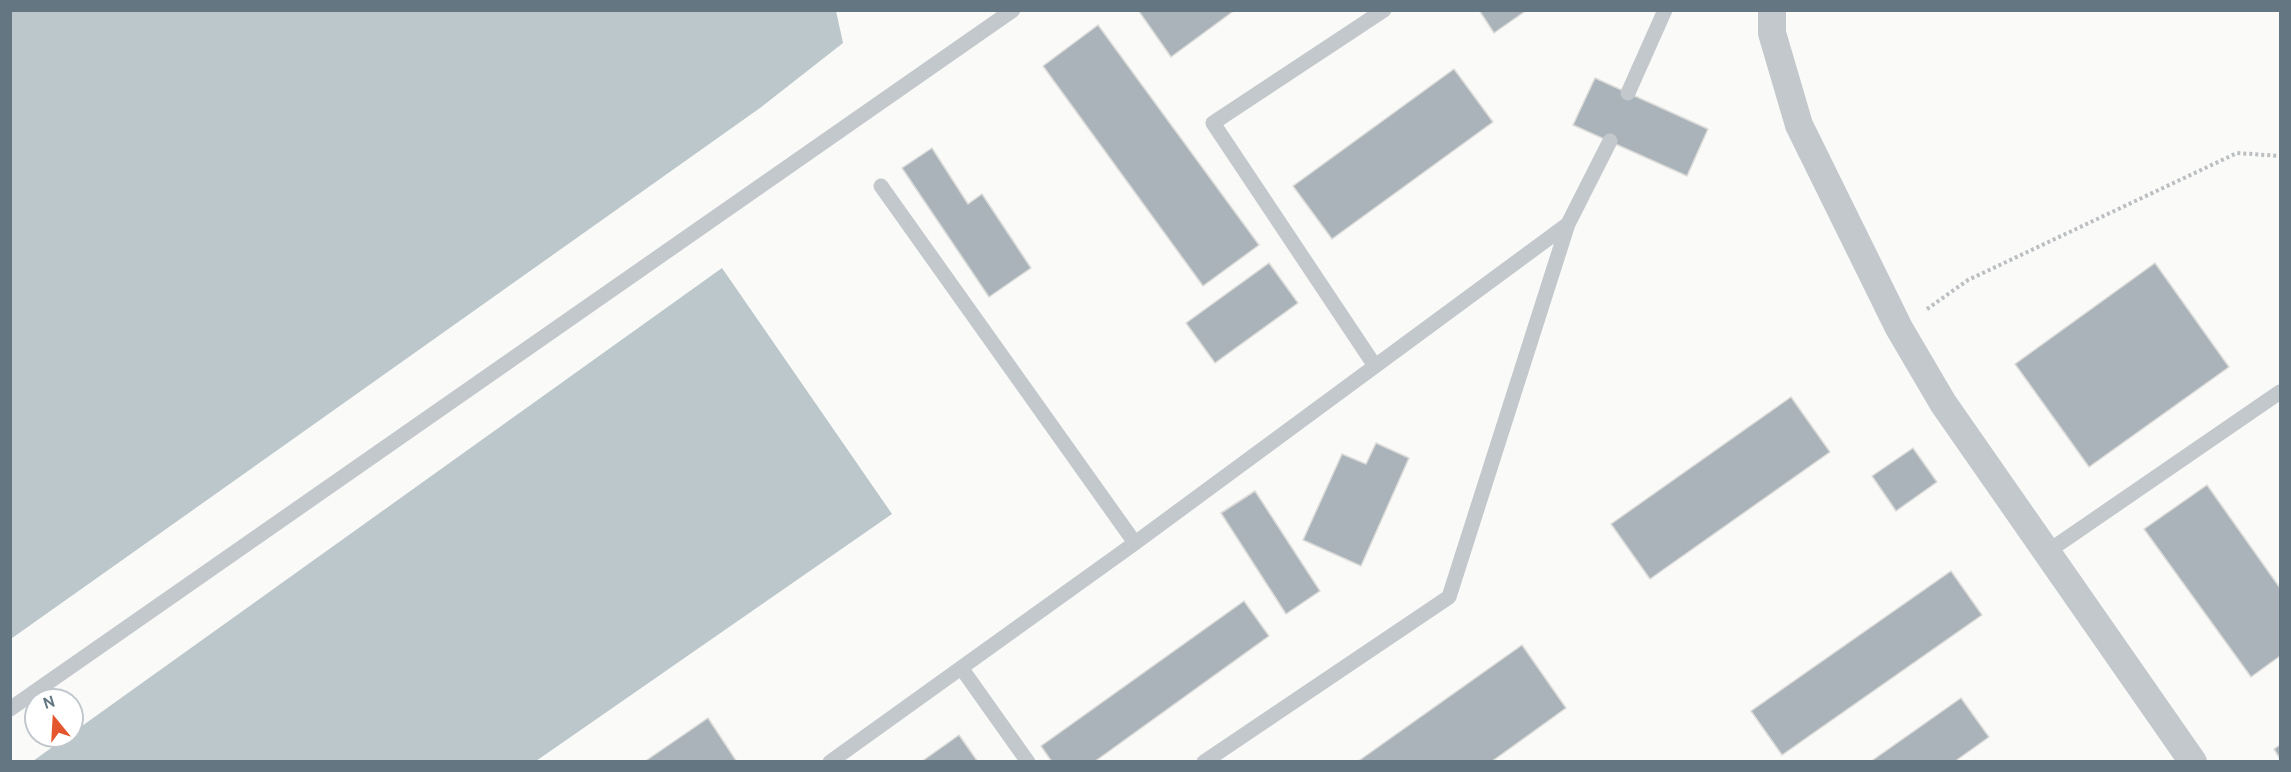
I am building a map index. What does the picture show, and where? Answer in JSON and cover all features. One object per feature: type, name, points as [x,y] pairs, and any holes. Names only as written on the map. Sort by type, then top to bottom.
[{"type":"street","points":[[1772,10],[1772,33],[1798,125],[1899,328],[1943,403],[2193,762]]},
{"type":"lane","points":[[10,710],[1013,10]]},
{"type":"lane","points":[[1375,366],[1213,123],[1384,10]]},
{"type":"lane","points":[[1628,93],[1665,10]]},
{"type":"lane","points":[[1204,762],[1449,597],[1568,224],[1610,141]]},
{"type":"lane","points":[[881,186],[1135,543]]},
{"type":"lane","points":[[830,762],[1135,543],[1568,224]]},
{"type":"lane","points":[[2047,552],[2280,392]]},
{"type":"lane","points":[[962,669],[1028,762]]},
{"type":"path","points":[[1899,328],[1968,280],[2237,153],[2280,156]]},
{"type":"shaded area","points":[[11,11],[836,11],[843,43],[760,108],[11,639]]},
{"type":"shaded area","points":[[722,268],[892,514],[536,761],[33,761],[51,748],[84,748],[84,725]]},
{"type":"pier","points":[[779,97],[761,111],[10,642],[11,639]]},
{"type":"building","points":[[1138,10],[1235,10],[1171,57]]},
{"type":"building","points":[[1479,10],[1527,10],[1494,33]]},
{"type":"building","points":[[1098,25],[1259,245],[1203,286],[1043,66]]},
{"type":"building","points":[[1454,69],[1493,122],[1332,239],[1293,186]]},
{"type":"building","points":[[1595,78],[1708,129],[1687,176],[1573,125]]},
{"type":"building","points":[[932,148],[968,204],[982,194],[1031,268],[989,297],[902,168]]},
{"type":"building","points":[[1269,263],[1298,303],[1215,363],[1186,323]]},
{"type":"building","points":[[2155,263],[2229,367],[2089,467],[2015,364]]},
{"type":"building","points":[[1791,397],[1830,452],[1650,579],[1611,524]]},
{"type":"building","points":[[1376,443],[1409,458],[1361,566],[1303,540],[1342,454],[1366,464]]},
{"type":"building","points":[[1913,448],[1937,482],[1896,511],[1872,476]]},
{"type":"building","points":[[2207,485],[2280,588],[2280,656],[2251,677],[2144,529]]},
{"type":"building","points":[[1255,491],[1320,591],[1286,614],[1221,513]]},
{"type":"building","points":[[1951,571],[1982,615],[1782,755],[1751,711]]},
{"type":"building","points":[[1244,601],[1269,636],[1094,762],[1052,762],[1041,746]]},
{"type":"building","points":[[1522,645],[1566,708],[1491,762],[1357,762]]},
{"type":"building","points":[[1961,698],[1989,737],[1954,762],[1870,762]]},
{"type":"building","points":[[708,718],[737,762],[644,762]]},
{"type":"building","points":[[959,735],[978,762],[921,762]]},
{"type":"building","points":[[2280,745],[2280,759],[2274,749]]}]
